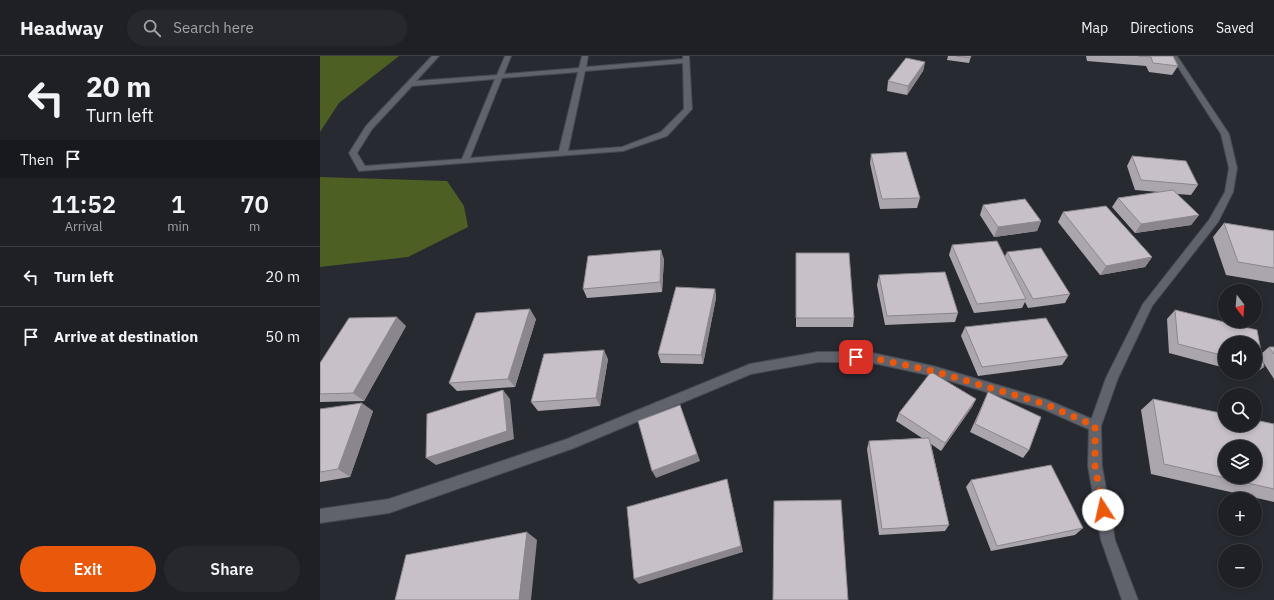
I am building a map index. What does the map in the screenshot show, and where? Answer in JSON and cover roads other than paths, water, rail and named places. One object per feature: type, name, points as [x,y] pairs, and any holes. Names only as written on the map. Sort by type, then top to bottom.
[{"type":"street","points":[[410,84],[582,70],[686,58],[688,109],[664,134],[623,149],[362,169],[353,153],[369,128],[436,56]]},
{"type":"street","points":[[465,161],[508,56]]},
{"type":"street","points":[[563,153],[585,56]]},
{"type":"street","points":[[1130,600],[1108,540],[1095,466],[1095,426],[1112,378],[1128,342],[1148,304],[1213,222],[1229,192],[1233,168],[1225,134],[1174,56]]},
{"type":"street","points":[[320,516],[389,506],[569,444],[750,369],[818,357],[868,357],[933,371],[1045,404],[1095,426]]}]
